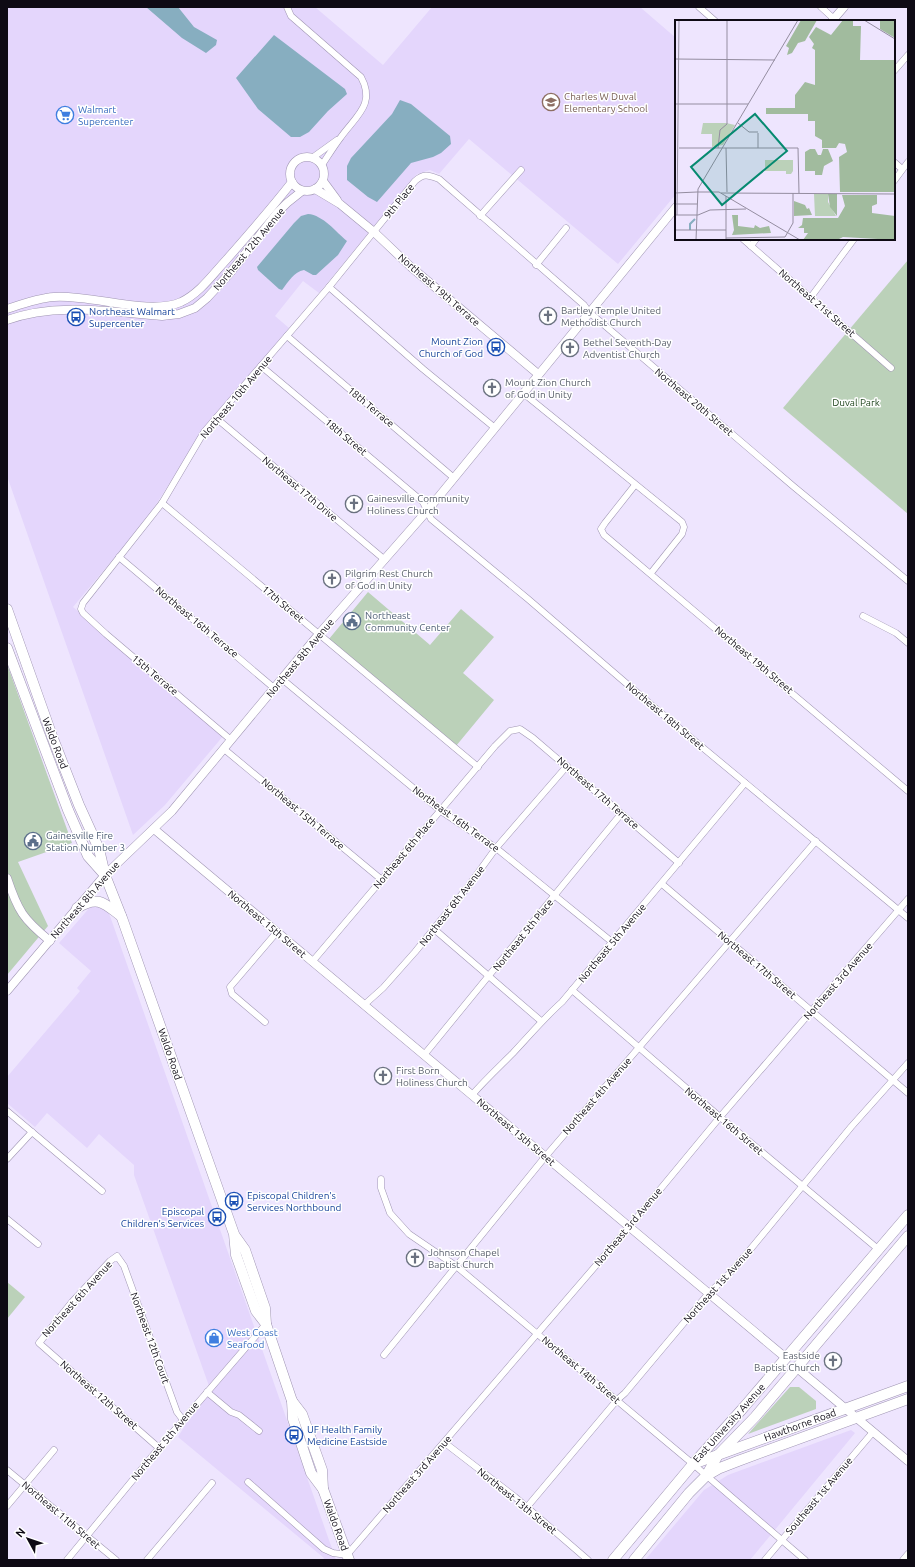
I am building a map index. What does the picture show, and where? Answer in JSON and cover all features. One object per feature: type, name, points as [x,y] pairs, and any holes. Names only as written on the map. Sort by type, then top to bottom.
[{"type":"main road","name":"Waldo Road","points":[[7,609],[52,736],[79,805],[99,849],[105,875],[122,918],[234,1234],[236,1255],[256,1311],[266,1324],[292,1401],[302,1414],[320,1463],[323,1489],[345,1559]]},
{"type":"main road","name":"Waldo Road","points":[[7,648],[68,810],[88,856],[105,875]]},
{"type":"main road","points":[[77,908],[87,902],[99,901],[106,904],[122,918]]},
{"type":"main road","name":"East University Avenue","points":[[614,1560],[693,1464],[744,1407],[908,1215]]},
{"type":"main road","name":"East University Avenue","points":[[634,1560],[706,1476],[718,1455],[755,1417],[908,1236]]},
{"type":"main road","points":[[878,1250],[889,1258]]},
{"type":"main road","points":[[786,1358],[797,1368]]},
{"type":"main road","name":"Hawthorne Road","points":[[693,1464],[908,1386]]},
{"type":"main road","name":"Hawthorne Road","points":[[706,1476],[720,1468],[738,1461],[908,1399]]},
{"type":"street","points":[[287,7],[291,16],[361,77],[366,86],[367,97],[361,113],[341,136],[322,165]]},
{"type":"street","points":[[699,7],[714,20]]},
{"type":"street","points":[[821,7],[833,20],[844,7]]},
{"type":"street","points":[[895,71],[908,55]]},
{"type":"street","points":[[312,158],[341,136]]},
{"type":"street","points":[[301,158],[312,158],[322,165],[324,172],[323,181],[315,190],[307,192],[302,191],[292,182],[290,173],[294,164],[301,158]]},
{"type":"street","points":[[895,180],[908,162]]},
{"type":"street","points":[[895,163],[902,169]]},
{"type":"street","points":[[480,216],[521,170]]},
{"type":"street","name":"Northeast 20th Street","points":[[428,174],[439,179],[536,265],[584,305],[589,312],[793,486],[908,581]]},
{"type":"street","name":"9th Place","points":[[374,232],[415,181],[421,176],[428,174]]},
{"type":"street","name":"Northeast 19th Terrace","points":[[323,181],[340,204]]},
{"type":"street","name":"Northeast 12th Avenue","points":[[7,309],[55,296],[145,306],[163,306],[180,302],[196,292],[271,209],[292,182]]},
{"type":"street","name":"Northeast 19th Terrace","points":[[315,190],[340,204],[374,232],[411,267],[538,374]]},
{"type":"street","name":"Northeast 12th Avenue","points":[[7,320],[20,315],[53,310],[162,316],[179,314],[195,308],[218,287],[277,213],[302,191]]},
{"type":"street","name":"Northeast 8th Avenue","points":[[7,990],[105,875],[172,811],[319,634],[427,511],[675,208]]},
{"type":"street","points":[[536,265],[566,228]]},
{"type":"street","name":"Northeast 10th Avenue","points":[[81,609],[83,603],[118,557],[162,503],[204,432],[329,287],[374,232]]},
{"type":"street","name":"Northeast 21st Street","points":[[744,240],[891,368]]},
{"type":"street","points":[[751,246],[755,240]]},
{"type":"street","points":[[811,297],[853,240]]},
{"type":"street","points":[[329,287],[423,369],[495,428]]},
{"type":"street","points":[[104,301],[104,312]]},
{"type":"street","name":"18th Terrace","points":[[287,336],[454,478]]},
{"type":"street","name":"18th Street","points":[[261,366],[423,502],[427,511]]},
{"type":"street","points":[[523,393],[682,522],[684,527],[682,534],[651,573]]},
{"type":"street","name":"Northeast 17th Drive","points":[[216,418],[385,560]]},
{"type":"street","name":"Northeast 19th Street","points":[[635,485],[601,529],[604,535],[651,573],[908,791]]},
{"type":"street","name":"17th Street","points":[[162,503],[478,766]]},
{"type":"street","name":"Northeast 18th Street","points":[[427,511],[431,519],[908,918]]},
{"type":"street","name":"Northeast 16th Terrace","points":[[118,557],[274,688]]},
{"type":"street","name":"15th Terrace","points":[[81,609],[83,613],[106,634],[231,740]]},
{"type":"street","points":[[863,616],[896,633],[906,641],[908,633]]},
{"type":"street","name":"Northeast 16th Terrace","points":[[282,679],[441,810],[496,848],[612,942]]},
{"type":"street","name":"Northeast 17th Terrace","points":[[514,730],[520,729],[533,738],[679,863]]},
{"type":"street","name":"Northeast 6th Place","points":[[312,962],[502,738],[510,730],[514,730]]},
{"type":"street","name":"Northeast 15th Terrace","points":[[224,749],[382,880]]},
{"type":"street","name":"Northeast 6th Avenue","points":[[364,1005],[394,976],[434,929],[467,888],[496,848],[567,766]]},
{"type":"street","name":"Northeast 5th Avenue","points":[[472,1095],[541,1021],[562,1002],[745,783]]},
{"type":"street","name":"Northeast 5th Place","points":[[424,1055],[622,814]]},
{"type":"street","name":"Northeast 15th Street","points":[[154,829],[786,1358]]},
{"type":"street","name":"Northeast 4th Avenue","points":[[384,1355],[545,1157],[816,841]]},
{"type":"street","points":[[7,878],[11,893],[21,913],[32,926],[50,941]]},
{"type":"street","name":"Northeast 17th Street","points":[[662,884],[908,1093]]},
{"type":"street","name":"Northeast 3rd Avenue","points":[[345,1559],[629,1227],[720,1117],[908,900]]},
{"type":"street","points":[[434,929],[541,1021]]},
{"type":"street","points":[[264,1022],[232,994],[230,987],[277,932]]},
{"type":"street","name":"Northeast 16th Street","points":[[572,990],[638,1048],[878,1250]]},
{"type":"street","name":"Northeast 1st Avenue","points":[[527,1507],[708,1294],[728,1275],[749,1251],[851,1127],[908,1063]]},
{"type":"street","points":[[7,1110],[102,1191]]},
{"type":"street","points":[[7,1159],[32,1132]]},
{"type":"street","name":"Northeast 14th Street","points":[[380,1179],[381,1188],[390,1213],[409,1234],[456,1266],[693,1464],[805,1560]]},
{"type":"street","points":[[7,1219],[38,1244]]},
{"type":"street","name":"Northeast 6th Avenue","points":[[39,1342],[72,1302],[110,1261],[117,1256]]},
{"type":"street","name":"Northeast 12th Court","points":[[117,1256],[124,1266],[177,1412],[183,1420]]},
{"type":"street","name":"Northeast 5th Avenue","points":[[67,1560],[159,1448],[266,1324]]},
{"type":"street","name":"Northeast 12th Street","points":[[39,1342],[159,1448]]},
{"type":"street","points":[[797,1368],[908,1461]]},
{"type":"street","points":[[207,1392],[231,1412],[239,1415],[259,1431]]},
{"type":"street","name":"Southeast 1st Avenue","points":[[765,1560],[873,1432]]},
{"type":"street","name":"Northeast 13th Street","points":[[445,1443],[527,1507],[588,1560]]},
{"type":"street","points":[[7,1506],[54,1450]]},
{"type":"street","name":"Northeast 11th Street","points":[[7,1470],[116,1560]]},
{"type":"street","points":[[248,1482],[324,1549],[345,1559]]},
{"type":"street","points":[[147,1560],[212,1483]]},
{"type":"street","points":[[903,1560],[908,1554]]},
{"type":"shaded area","points":[[7,7],[315,7],[383,65],[432,7],[640,7],[675,37],[675,195],[618,264],[469,139],[439,174],[430,170],[417,174],[319,293],[303,281],[275,316],[289,328],[223,407],[189,453],[146,520],[73,607],[224,735],[165,805],[133,835],[7,476]]},
{"type":"shaded area","points":[[97,905],[107,910],[110,916],[336,1560],[323,1560],[324,1558],[178,1437],[209,1386],[134,1175],[134,1165],[99,1134],[87,1148],[47,1113],[35,1127],[7,1103],[7,1077],[80,991],[77,988],[91,971],[59,943],[91,906]]},
{"type":"shaded area","points":[[851,1430],[855,1433],[750,1560],[645,1560],[704,1490],[728,1475]]},
{"type":"green space","name":"Duval Park","points":[[908,260],[908,514],[783,408]]},
{"type":"green space","points":[[368,592],[430,645],[461,609],[494,637],[463,673],[494,700],[456,746],[329,639]]},
{"type":"green space","points":[[7,664],[72,843],[18,862],[48,926],[7,975]]},
{"type":"green space","points":[[7,1282],[25,1297],[7,1319]]},
{"type":"green space","points":[[790,1387],[799,1387],[816,1401],[816,1409],[748,1434]]},
{"type":"water","points":[[146,7],[178,7],[194,27],[217,40],[216,45],[206,53],[182,38]]},
{"type":"water","points":[[274,35],[345,89],[347,94],[328,111],[309,132],[300,137],[291,137],[258,109],[236,78]]},
{"type":"water","points":[[400,100],[411,104],[450,136],[451,144],[441,153],[433,157],[411,163],[377,202],[368,197],[347,180],[347,166],[351,158],[392,114]]},
{"type":"water","points":[[308,214],[319,217],[347,241],[338,255],[316,275],[304,270],[300,271],[282,290],[279,289],[258,270],[257,267],[294,223],[301,216]]},
{"type":"place","name":"Charles W Duval Elementary School","points":[[551,102]]},
{"type":"place","name":"Walmart Supercenter","points":[[65,115]]},
{"type":"place","name":"Bartley Temple United Methodist Church","points":[[548,316]]},
{"type":"place","name":"Northeast Walmart Supercenter","points":[[76,317]]},
{"type":"place","name":"Mount Zion Church of God","points":[[496,347]]},
{"type":"place","name":"Bethel Seventh-Day Adventist Church","points":[[570,348]]},
{"type":"place","name":"Mount Zion Church of God in Unity","points":[[492,388]]},
{"type":"place","name":"Gainesville Community Holiness Church","points":[[354,504]]},
{"type":"place","name":"Pilgrim Rest Church of God in Unity","points":[[332,579]]},
{"type":"place","name":"Northeast Community Center","points":[[352,621]]},
{"type":"place","name":"Gainesville Fire Station Number 3","points":[[33,841]]},
{"type":"place","name":"First Born Holiness Church","points":[[383,1076]]},
{"type":"place","name":"Episcopal Children's Services Northbound","points":[[234,1201]]},
{"type":"place","name":"Episcopal Children's Services","points":[[217,1217]]},
{"type":"place","name":"Johnson Chapel Baptist Church","points":[[415,1258]]},
{"type":"place","name":"West Coast Seafood","points":[[214,1338]]},
{"type":"place","name":"Eastside Baptist Church","points":[[833,1361]]},
{"type":"place","name":"UF Health Family Medicine Eastside","points":[[294,1435]]}]
